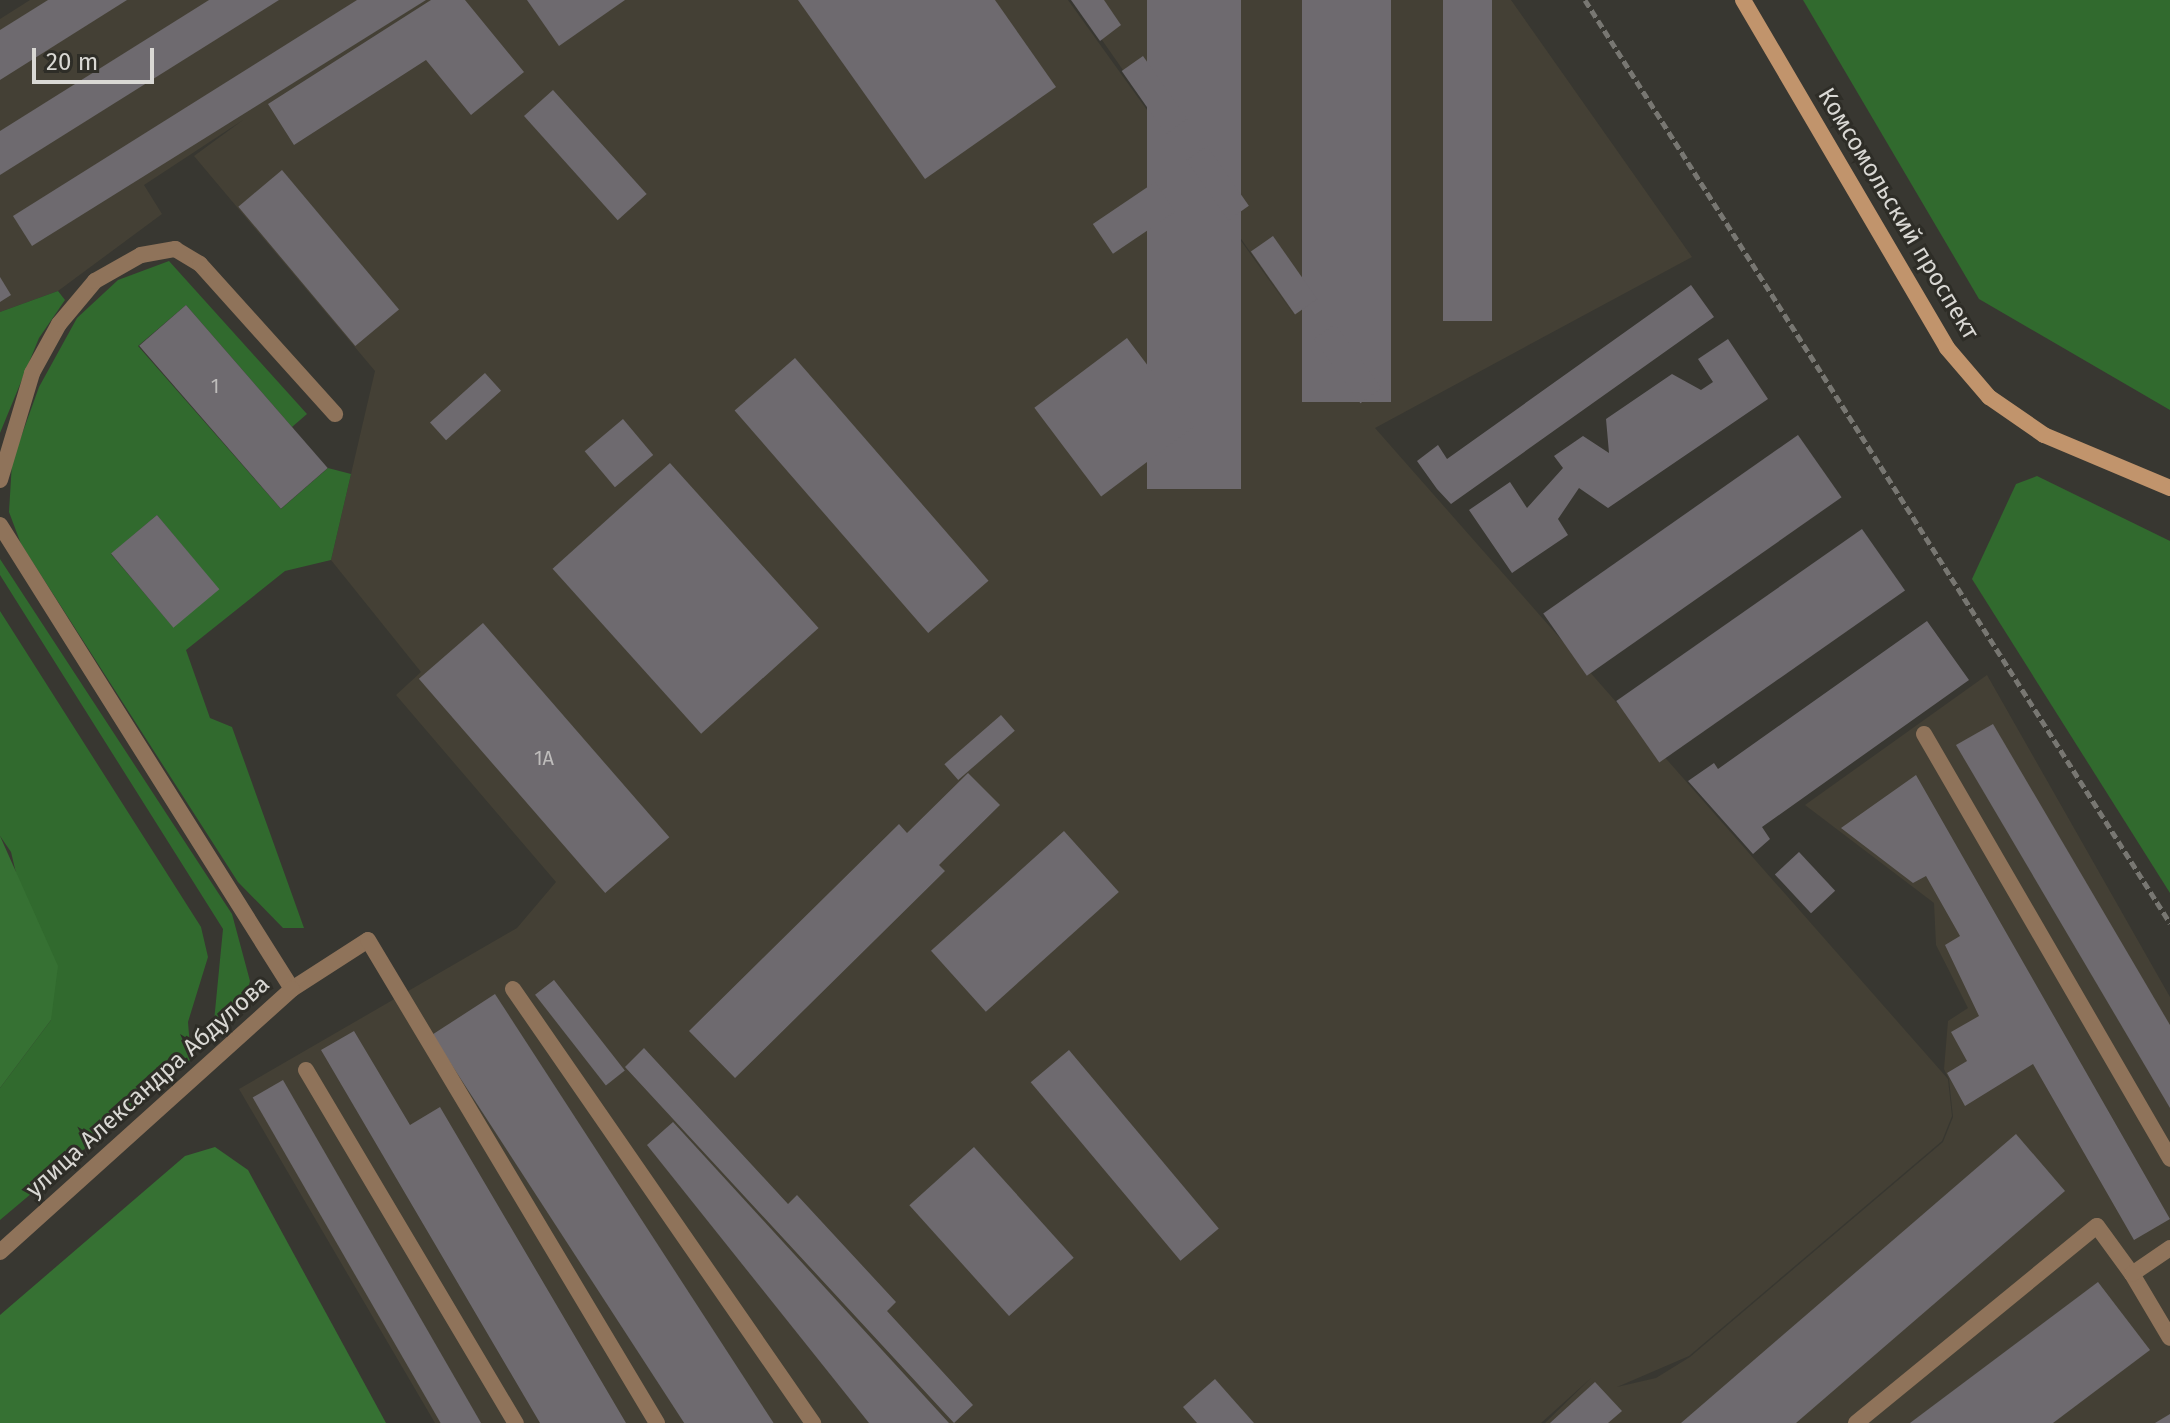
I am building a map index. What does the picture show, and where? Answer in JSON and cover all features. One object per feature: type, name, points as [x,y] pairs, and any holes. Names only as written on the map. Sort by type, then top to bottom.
[{"type":"street","name":"Комсомольский проспект","points":[[1743,0],[1947,348],[1989,397],[2044,435],[2170,488]]},
{"type":"street","points":[[0,480],[32,373],[59,324],[95,281],[141,255],[175,249],[200,264],[335,414]]},
{"type":"street","points":[[0,525],[292,989]]},
{"type":"street","points":[[1924,734],[2170,1159]]},
{"type":"street","name":"улица Александра Абдулова","points":[[0,1252],[292,989],[368,940],[657,1423]]},
{"type":"street","points":[[513,989],[813,1423]]},
{"type":"street","points":[[306,1070],[516,1423]]},
{"type":"street","points":[[1856,1423],[2097,1226],[2132,1274],[2170,1338]]},
{"type":"street","points":[[2132,1274],[2170,1248]]},
{"type":"path","points":[[1585,0],[2170,923]]},
{"type":"shaded area","points":[[30,0],[1068,0],[1295,316],[1074,0],[1511,0],[1692,257],[1375,428],[1948,1079],[1952,1116],[1942,1141],[1689,1356],[1617,1387],[1656,1378],[1690,1357],[1943,1142],[1953,1117],[1949,1079],[1944,1069],[1948,1021],[1968,1008],[1936,945],[1934,903],[1805,805],[1987,675],[2170,997],[2170,1423],[1545,1423],[1591,1378],[1541,1423],[435,1423],[239,1089],[517,928],[556,882],[396,695],[421,672],[331,560],[375,371],[194,156],[243,120],[144,185],[162,214],[58,291],[0,312],[0,19]]},
{"type":"green space","points":[[1803,0],[2170,0],[2170,410],[1979,299]]},
{"type":"green space","points":[[169,261],[307,414],[292,427],[186,305],[138,346],[281,509],[328,468],[351,474],[331,560],[285,571],[186,650],[210,718],[232,727],[304,928],[283,928],[238,882],[21,544],[9,512],[12,462],[39,387],[77,318],[118,280]],"holes":[[[157,515],[218,589],[173,627],[111,554]]]},
{"type":"green space","points":[[58,291],[65,300],[39,338],[0,433],[0,312]]},
{"type":"green space","points":[[2037,476],[2170,541],[2170,893],[1972,579],[2016,484]]},
{"type":"green space","points":[[0,559],[232,914],[250,981],[243,1008],[212,1042],[223,929],[0,575]]},
{"type":"green space","points":[[0,611],[201,927],[208,957],[188,1022],[191,1059],[0,1220],[0,1088],[51,1020],[11,852],[0,836]]},
{"type":"green space","points":[[0,836],[58,966],[51,1020],[0,1088]]},
{"type":"green space","points":[[215,1147],[248,1170],[386,1423],[0,1423],[0,1315],[185,1156]]},
{"type":"building","points":[[48,0],[127,0],[0,80],[0,30]]},
{"type":"building","points":[[209,0],[279,0],[0,175],[0,131]]},
{"type":"building","points":[[357,0],[426,0],[32,246],[13,216]]},
{"type":"building","points":[[431,0],[465,0],[524,72],[471,115],[426,60],[294,145],[268,104]]},
{"type":"building","points":[[527,0],[625,0],[559,46]]},
{"type":"building","points":[[798,0],[995,0],[1056,87],[925,179]]},
{"type":"building","points":[[1071,0],[1104,0],[1121,25],[1100,41]]},
{"type":"building","points":[[1147,0],[1241,0],[1241,489],[1147,489]]},
{"type":"building","points":[[1302,0],[1391,0],[1391,402],[1302,402]]},
{"type":"building","points":[[1443,0],[1492,0],[1492,321],[1443,321]]},
{"type":"building","points":[[1143,56],[1187,119],[1166,134],[1122,71]]},
{"type":"building","points":[[553,90],[647,194],[618,220],[524,116]]},
{"type":"building","points":[[1207,146],[1249,206],[1228,220],[1187,160]]},
{"type":"building","points":[[282,170],[399,309],[355,346],[238,207]]},
{"type":"building","points":[[1155,182],[1175,212],[1113,254],[1093,224]]},
{"type":"building","points":[[1273,236],[1317,299],[1295,315],[1251,251]]},
{"type":"building","points":[[0,277],[11,295],[0,302]]},
{"type":"building","points":[[1691,285],[1714,317],[1451,504],[1437,489],[1417,461],[1438,445],[1447,459]]},
{"type":"building","points":[[186,305],[328,468],[281,509],[139,346]]},
{"type":"building","points":[[1335,324],[1381,388],[1360,403],[1314,339]]},
{"type":"building","points":[[1127,338],[1194,427],[1101,496],[1034,408]]},
{"type":"building","points":[[1728,339],[1768,399],[1608,508],[1579,488],[1558,519],[1568,535],[1512,573],[1469,510],[1510,482],[1527,508],[1563,468],[1554,456],[1583,436],[1609,453],[1606,419],[1672,374],[1701,390],[1713,382],[1698,359]]},
{"type":"building","points":[[795,358],[989,581],[928,633],[735,410]]},
{"type":"building","points":[[485,373],[501,391],[446,440],[430,423]]},
{"type":"building","points":[[623,419],[653,455],[615,487],[585,451]]},
{"type":"building","points":[[1798,435],[1842,497],[1587,676],[1543,613]]},
{"type":"building","points":[[670,463],[819,628],[701,734],[553,569]]},
{"type":"building","points":[[157,515],[219,589],[173,628],[111,554]]},
{"type":"building","points":[[1862,529],[1905,590],[1659,763],[1616,701]]},
{"type":"building","points":[[1927,621],[1969,680],[1762,827],[1770,839],[1753,854],[1688,781],[1714,763],[1718,769]]},
{"type":"building","points":[[483,623],[669,837],[605,893],[419,679]]},
{"type":"building","points":[[1001,715],[1015,731],[958,780],[944,764]]},
{"type":"building","points":[[1993,724],[2170,1025],[2170,1108],[1956,745]]},
{"type":"building","points":[[968,773],[1000,805],[939,865],[945,871],[735,1078],[689,1031],[899,824],[907,833]]},
{"type":"building","points":[[1916,775],[2170,1219],[2134,1240],[2033,1064],[1965,1106],[1947,1073],[1967,1061],[1951,1032],[1979,1016],[1945,945],[1960,936],[1926,876],[1913,883],[1841,828]]},
{"type":"building","points":[[1064,831],[1119,892],[986,1012],[931,951]]},
{"type":"building","points":[[1799,852],[1835,891],[1811,913],[1775,875]]},
{"type":"building","points":[[554,980],[625,1071],[606,1085],[535,995]]},
{"type":"building","points":[[495,994],[774,1423],[684,1423],[432,1035]]},
{"type":"building","points":[[354,1031],[410,1125],[440,1107],[626,1423],[540,1423],[321,1050]]},
{"type":"building","points":[[644,1048],[788,1204],[797,1195],[896,1302],[887,1311],[973,1405],[954,1423],[625,1067]]},
{"type":"building","points":[[1069,1050],[1219,1228],[1180,1261],[1031,1082]]},
{"type":"building","points":[[283,1080],[481,1423],[441,1423],[253,1098]]},
{"type":"building","points":[[673,1122],[949,1423],[869,1423],[647,1145]]},
{"type":"building","points":[[2016,1134],[2065,1191],[1796,1423],[1681,1423]]},
{"type":"building","points":[[974,1147],[1074,1258],[1009,1316],[909,1205]]},
{"type":"building","points":[[2098,1282],[2150,1350],[2053,1423],[1910,1423]]},
{"type":"building","points":[[1215,1379],[1254,1423],[1197,1423],[1183,1407]]},
{"type":"building","points":[[1595,1382],[1622,1411],[1608,1423],[1550,1423]]},
{"type":"building","points":[[2170,1414],[2170,1423],[2155,1423]]}]
